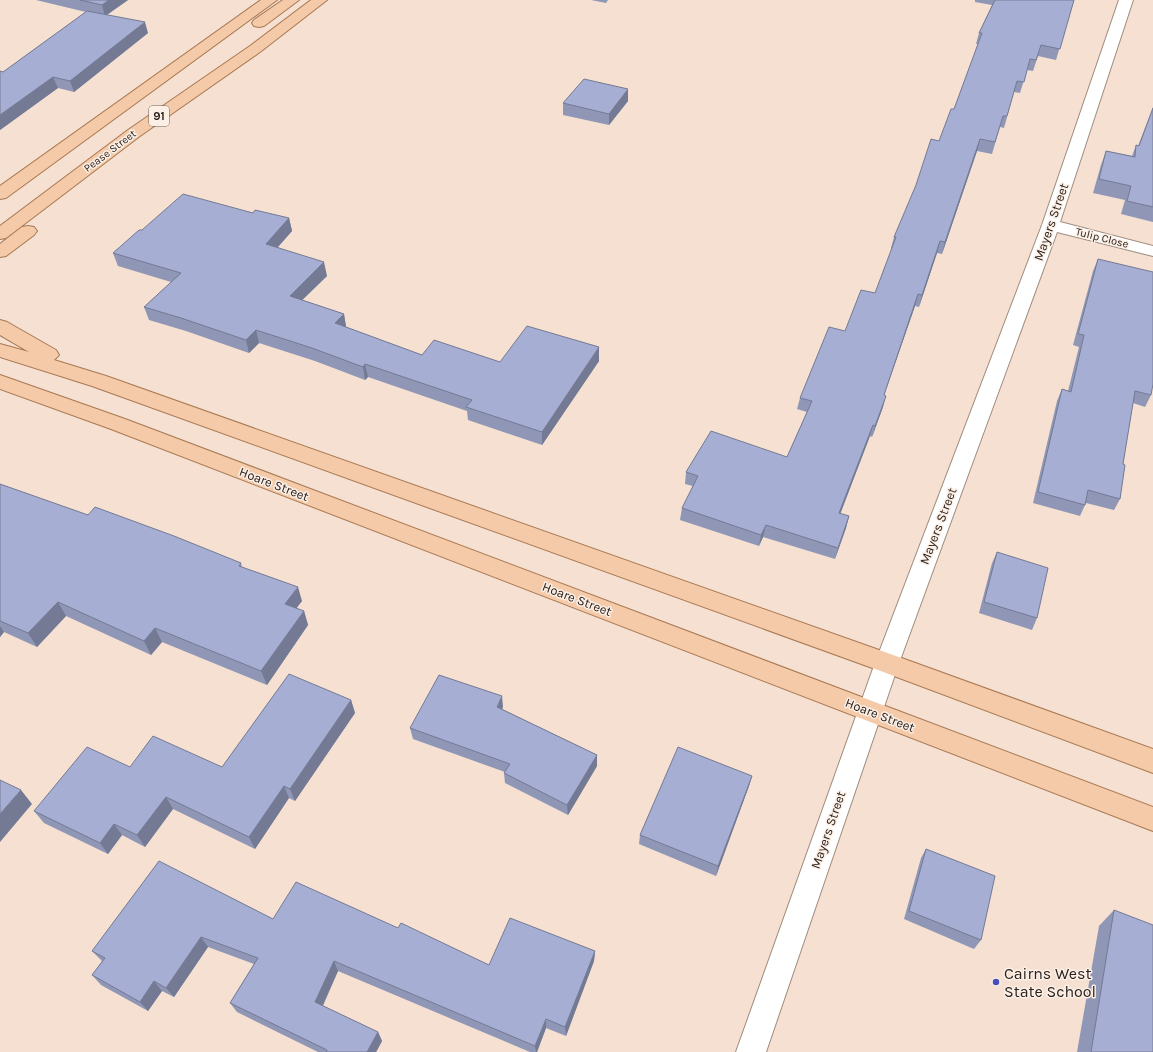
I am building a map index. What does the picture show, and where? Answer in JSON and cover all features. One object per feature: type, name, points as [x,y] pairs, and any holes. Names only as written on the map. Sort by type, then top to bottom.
[{"type":"main road","name":"91","points":[[0,194],[270,0]]},
{"type":"main road","points":[[206,45],[262,21],[292,0]]},
{"type":"main road","name":"Pease Street","points":[[0,234],[134,133],[260,45],[320,0]]},
{"type":"main road","points":[[0,221],[202,69],[218,59],[260,45]]},
{"type":"main road","points":[[0,210],[172,84],[202,69]]},
{"type":"main road","points":[[0,252],[94,181],[134,133]]},
{"type":"main road","points":[[0,326],[22,341],[99,381]]},
{"type":"main road","points":[[0,350],[99,381],[886,663],[1153,761]]},
{"type":"main road","name":"Hoare Street","points":[[0,382],[118,424],[1153,818]]},
{"type":"main road","points":[[0,398],[118,424]]},
{"type":"street","name":"Mayers Street","points":[[751,1052],[886,663],[1051,225],[1126,0]]},
{"type":"street","name":"Tulip Close","points":[[1051,225],[1153,251]]},
{"type":"building","points":[[80,0],[109,0],[102,5]]},
{"type":"building","points":[[995,0],[1074,0],[1060,49],[1041,45],[1036,60],[1030,59],[1024,82],[1017,81],[1007,116],[1003,116],[995,142],[980,139],[945,242],[940,241],[922,295],[918,294],[884,395],[886,396],[875,426],[873,425],[839,513],[849,516],[838,548],[766,525],[761,535],[682,508],[698,476],[686,472],[711,431],[787,457],[812,401],[800,398],[829,327],[845,331],[861,290],[875,293],[896,237],[894,237],[916,185],[931,139],[939,141],[951,109],[954,109],[982,33],[979,33]]},
{"type":"building","points":[[87,11],[145,22],[70,81],[53,77],[0,115],[0,71],[3,72]]},
{"type":"building","points":[[584,79],[628,89],[609,114],[563,103]]},
{"type":"building","points":[[1153,108],[1153,207],[1127,201],[1131,186],[1099,179],[1106,151],[1135,157],[1136,145],[1139,146]]},
{"type":"building","points":[[183,194],[253,213],[255,210],[289,218],[266,244],[324,262],[290,296],[344,314],[335,323],[422,355],[434,340],[500,362],[527,326],[599,347],[542,432],[466,407],[472,400],[365,364],[363,367],[312,348],[256,330],[246,340],[144,307],[181,273],[113,253]]},
{"type":"building","points":[[1098,259],[1153,272],[1153,384],[1151,395],[1135,391],[1123,464],[1125,465],[1120,499],[1088,490],[1085,505],[1038,492],[1062,389],[1071,392],[1084,335],[1078,334]]},
{"type":"building","points":[[0,484],[88,515],[95,507],[174,536],[241,563],[239,566],[298,587],[285,604],[304,611],[261,671],[155,628],[144,641],[58,602],[28,633],[0,621]]},
{"type":"building","points":[[997,552],[1048,568],[1037,618],[984,602]]},
{"type":"building","points":[[289,674],[351,700],[290,789],[284,786],[249,837],[166,797],[137,835],[114,824],[100,843],[34,811],[87,747],[130,767],[153,736],[222,767]]},
{"type":"building","points":[[439,675],[502,696],[497,707],[597,755],[567,805],[504,773],[510,764],[410,728]]},
{"type":"building","points":[[678,747],[752,776],[718,866],[640,835]]},
{"type":"building","points":[[0,780],[21,790],[0,814]]},
{"type":"building","points":[[926,849],[995,876],[981,940],[909,911]]},
{"type":"building","points":[[159,861],[273,919],[296,882],[398,928],[401,923],[489,965],[510,918],[595,951],[565,1027],[546,1019],[535,1046],[334,961],[315,1002],[378,1032],[367,1052],[326,1052],[327,1050],[230,1003],[258,958],[201,937],[166,988],[154,981],[140,1002],[92,975],[105,958],[92,951]]},
{"type":"building","points":[[1114,910],[1153,925],[1153,1052],[1091,1052]]},
{"type":"place","name":"Cairns West State School","points":[[996,982]]}]
